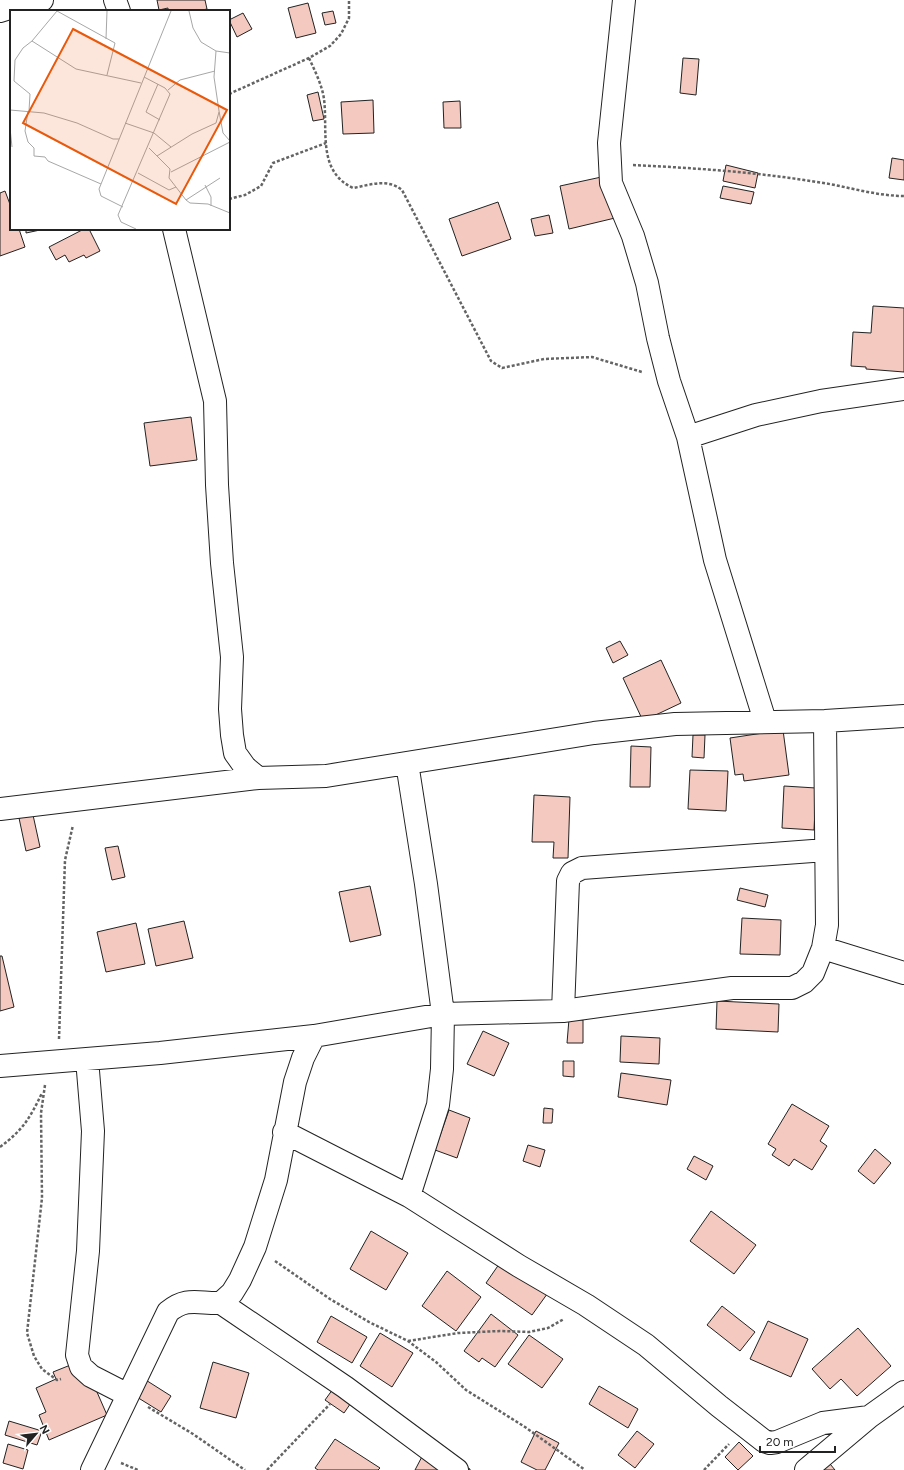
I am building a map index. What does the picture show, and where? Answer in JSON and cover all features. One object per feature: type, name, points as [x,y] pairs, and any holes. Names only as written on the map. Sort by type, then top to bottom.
[{"type":"street","points":[[0,11],[42,0]]},
{"type":"street","points":[[115,0],[119,10]]},
{"type":"street","points":[[624,0],[609,164],[611,183],[633,236],[647,283],[658,338],[669,380],[688,437],[715,560],[765,721]]},
{"type":"street","points":[[174,230],[215,401],[217,484],[222,563],[232,657],[230,709],[235,753],[245,767],[258,778]]},
{"type":"street","points":[[688,437],[764,413],[821,401],[904,389]]},
{"type":"street","points":[[0,809],[86,800],[258,778],[326,776],[594,733],[675,724],[825,720],[904,716]]},
{"type":"street","points":[[0,1066],[160,1053],[314,1036],[443,1014],[563,1011],[732,988],[792,988],[804,982],[813,973],[824,948],[827,925],[825,720]]},
{"type":"street","points":[[221,783],[235,753]]},
{"type":"street","points":[[407,763],[426,884],[443,1014],[442,1069],[438,1105],[409,1196]]},
{"type":"street","points":[[563,1011],[568,881],[572,873],[582,868],[826,850]]},
{"type":"street","points":[[824,948],[904,973]]},
{"type":"street","points":[[221,1303],[232,1293],[240,1280],[255,1247],[276,1180],[284,1132],[295,1082],[303,1058],[314,1036]]},
{"type":"street","points":[[86,1059],[93,1131],[88,1251],[77,1355],[81,1367],[91,1376],[128,1396]]},
{"type":"street","points":[[284,1132],[409,1196],[519,1266],[586,1305],[646,1345],[745,1427],[770,1443],[777,1442],[823,1423],[869,1417]]},
{"type":"street","points":[[92,1470],[168,1312],[182,1302],[191,1301],[221,1303],[344,1387],[457,1470]]},
{"type":"street","points":[[806,1470],[869,1417],[904,1392]]},
{"type":"path","points":[[230,94],[310,58],[330,46],[341,34],[349,18],[349,1],[354,0]]},
{"type":"path","points":[[310,58],[324,99],[326,143],[329,165],[338,179],[343,184],[352,188],[382,182],[394,184],[402,190],[491,361],[502,368],[544,359],[592,357],[669,380]]},
{"type":"path","points":[[230,199],[245,195],[261,186],[273,163],[326,143]]},
{"type":"path","points":[[609,164],[692,168],[818,182],[889,196],[904,196]]},
{"type":"path","points":[[0,1147],[11,1139],[30,1120],[55,1061],[65,860],[72,827],[86,800]]},
{"type":"path","points":[[43,1091],[41,1113],[42,1198],[28,1333],[29,1343],[34,1356],[42,1369],[57,1380],[91,1376]]},
{"type":"path","points":[[255,1247],[330,1299],[369,1322],[408,1341],[436,1362],[466,1390],[525,1427],[585,1470]]},
{"type":"path","points":[[408,1341],[458,1334],[500,1331],[529,1332],[548,1328],[586,1305]]},
{"type":"path","points":[[267,1470],[302,1435],[344,1387]]},
{"type":"path","points":[[128,1396],[193,1434],[245,1470]]},
{"type":"path","points":[[704,1470],[745,1427]]},
{"type":"building","points":[[157,0],[205,0],[207,9],[168,10],[168,8],[159,10]]},
{"type":"building","points":[[308,3],[316,33],[296,38],[288,8]]},
{"type":"building","points":[[333,11],[336,23],[325,25],[322,13]]},
{"type":"building","points":[[243,13],[252,29],[237,37],[230,20]]},
{"type":"building","points":[[683,58],[699,59],[696,95],[680,93]]},
{"type":"building","points":[[318,92],[324,119],[313,121],[307,95]]},
{"type":"building","points":[[373,100],[374,133],[343,134],[341,102]]},
{"type":"building","points":[[460,101],[461,128],[444,128],[443,102]]},
{"type":"building","points":[[892,158],[904,160],[904,180],[889,178]]},
{"type":"building","points":[[726,165],[758,173],[755,188],[723,181]]},
{"type":"building","points":[[606,176],[615,218],[569,229],[560,186]]},
{"type":"building","points":[[723,186],[754,192],[751,204],[720,198]]},
{"type":"building","points":[[5,191],[10,204],[10,230],[19,230],[25,247],[0,256],[0,193]]},
{"type":"building","points":[[498,202],[511,239],[462,256],[449,219]]},
{"type":"building","points":[[549,215],[553,233],[535,236],[531,219]]},
{"type":"building","points":[[26,230],[40,230],[26,233]]},
{"type":"building","points":[[82,230],[90,230],[100,251],[86,258],[84,255],[69,262],[65,255],[56,260],[49,247]]},
{"type":"building","points":[[873,306],[904,308],[904,372],[866,369],[866,367],[851,366],[853,332],[871,333]]},
{"type":"building","points":[[191,417],[197,460],[150,466],[144,423]]},
{"type":"building","points":[[620,641],[628,655],[613,663],[606,648]]},
{"type":"building","points":[[661,660],[681,703],[643,721],[623,678]]},
{"type":"building","points":[[783,730],[789,775],[744,781],[743,774],[735,775],[730,738]]},
{"type":"building","points":[[693,735],[705,735],[704,758],[692,757]]},
{"type":"building","points":[[631,746],[651,747],[650,787],[630,787]]},
{"type":"building","points":[[690,770],[728,771],[726,811],[688,809]]},
{"type":"building","points":[[784,786],[816,788],[814,830],[782,828]]},
{"type":"building","points":[[534,795],[570,797],[568,858],[553,858],[554,842],[532,842]]},
{"type":"building","points":[[33,815],[40,847],[26,851],[19,818]]},
{"type":"building","points":[[118,846],[125,877],[112,880],[105,848]]},
{"type":"building","points":[[370,886],[381,935],[350,942],[339,892]]},
{"type":"building","points":[[740,888],[768,895],[765,907],[737,900]]},
{"type":"building","points":[[742,918],[781,920],[780,955],[740,954]]},
{"type":"building","points":[[184,921],[193,958],[156,966],[148,929]]},
{"type":"building","points":[[136,923],[145,964],[106,972],[97,932]]},
{"type":"building","points":[[0,956],[2,956],[14,1007],[0,1011]]},
{"type":"building","points":[[717,1001],[779,1004],[778,1032],[716,1029]]},
{"type":"building","points":[[569,1019],[583,1020],[583,1043],[567,1043]]},
{"type":"building","points":[[483,1031],[509,1043],[494,1076],[467,1064]]},
{"type":"building","points":[[621,1036],[660,1038],[659,1064],[620,1062]]},
{"type":"building","points":[[563,1061],[574,1061],[574,1077],[563,1076]]},
{"type":"building","points":[[621,1073],[671,1080],[667,1105],[618,1097]]},
{"type":"building","points":[[792,1104],[829,1126],[820,1141],[827,1146],[812,1170],[794,1159],[789,1166],[772,1155],[776,1149],[768,1144]]},
{"type":"building","points":[[544,1108],[553,1109],[552,1123],[543,1123]]},
{"type":"building","points":[[449,1110],[470,1118],[457,1158],[435,1150]]},
{"type":"building","points":[[528,1145],[545,1150],[540,1167],[523,1161]]},
{"type":"building","points":[[875,1149],[891,1163],[874,1184],[858,1171]]},
{"type":"building","points":[[694,1156],[713,1166],[706,1180],[687,1169]]},
{"type":"building","points":[[711,1211],[756,1245],[734,1274],[690,1241]]},
{"type":"building","points":[[371,1231],[408,1253],[386,1290],[350,1269]]},
{"type":"building","points":[[504,1257],[550,1290],[532,1315],[486,1283]]},
{"type":"building","points":[[447,1271],[481,1297],[456,1331],[422,1306]]},
{"type":"building","points":[[722,1306],[755,1332],[740,1351],[707,1325]]},
{"type":"building","points":[[491,1314],[518,1335],[495,1367],[482,1358],[479,1362],[464,1351]]},
{"type":"building","points":[[331,1316],[367,1337],[352,1363],[317,1342]]},
{"type":"building","points":[[768,1321],[808,1339],[791,1377],[750,1359]]},
{"type":"building","points":[[858,1328],[891,1366],[857,1396],[841,1379],[830,1389],[812,1369]]},
{"type":"building","points":[[380,1333],[413,1353],[392,1387],[360,1366]]},
{"type":"building","points":[[529,1335],[563,1359],[542,1388],[508,1364]]},
{"type":"building","points":[[83,1360],[107,1415],[49,1440],[39,1415],[46,1412],[36,1388],[56,1379],[53,1372]]},
{"type":"building","points":[[213,1362],[249,1373],[236,1418],[200,1408]]},
{"type":"building","points":[[141,1377],[171,1396],[161,1412],[132,1394]]},
{"type":"building","points":[[338,1382],[357,1394],[344,1413],[325,1400]]},
{"type":"building","points":[[599,1386],[638,1409],[628,1428],[589,1404]]},
{"type":"building","points":[[9,1421],[42,1431],[37,1445],[5,1435]]},
{"type":"building","points":[[536,1431],[559,1443],[545,1470],[537,1470],[521,1462]]},
{"type":"building","points":[[637,1431],[654,1444],[635,1468],[618,1455]]},
{"type":"building","points":[[335,1439],[380,1468],[378,1470],[318,1470],[315,1468]]},
{"type":"building","points":[[739,1442],[753,1456],[738,1470],[725,1457]]},
{"type":"building","points":[[8,1444],[28,1450],[23,1469],[3,1463]]},
{"type":"building","points":[[427,1447],[470,1469],[470,1470],[415,1470]]},
{"type":"building","points":[[826,1459],[835,1470],[813,1470]]}]
